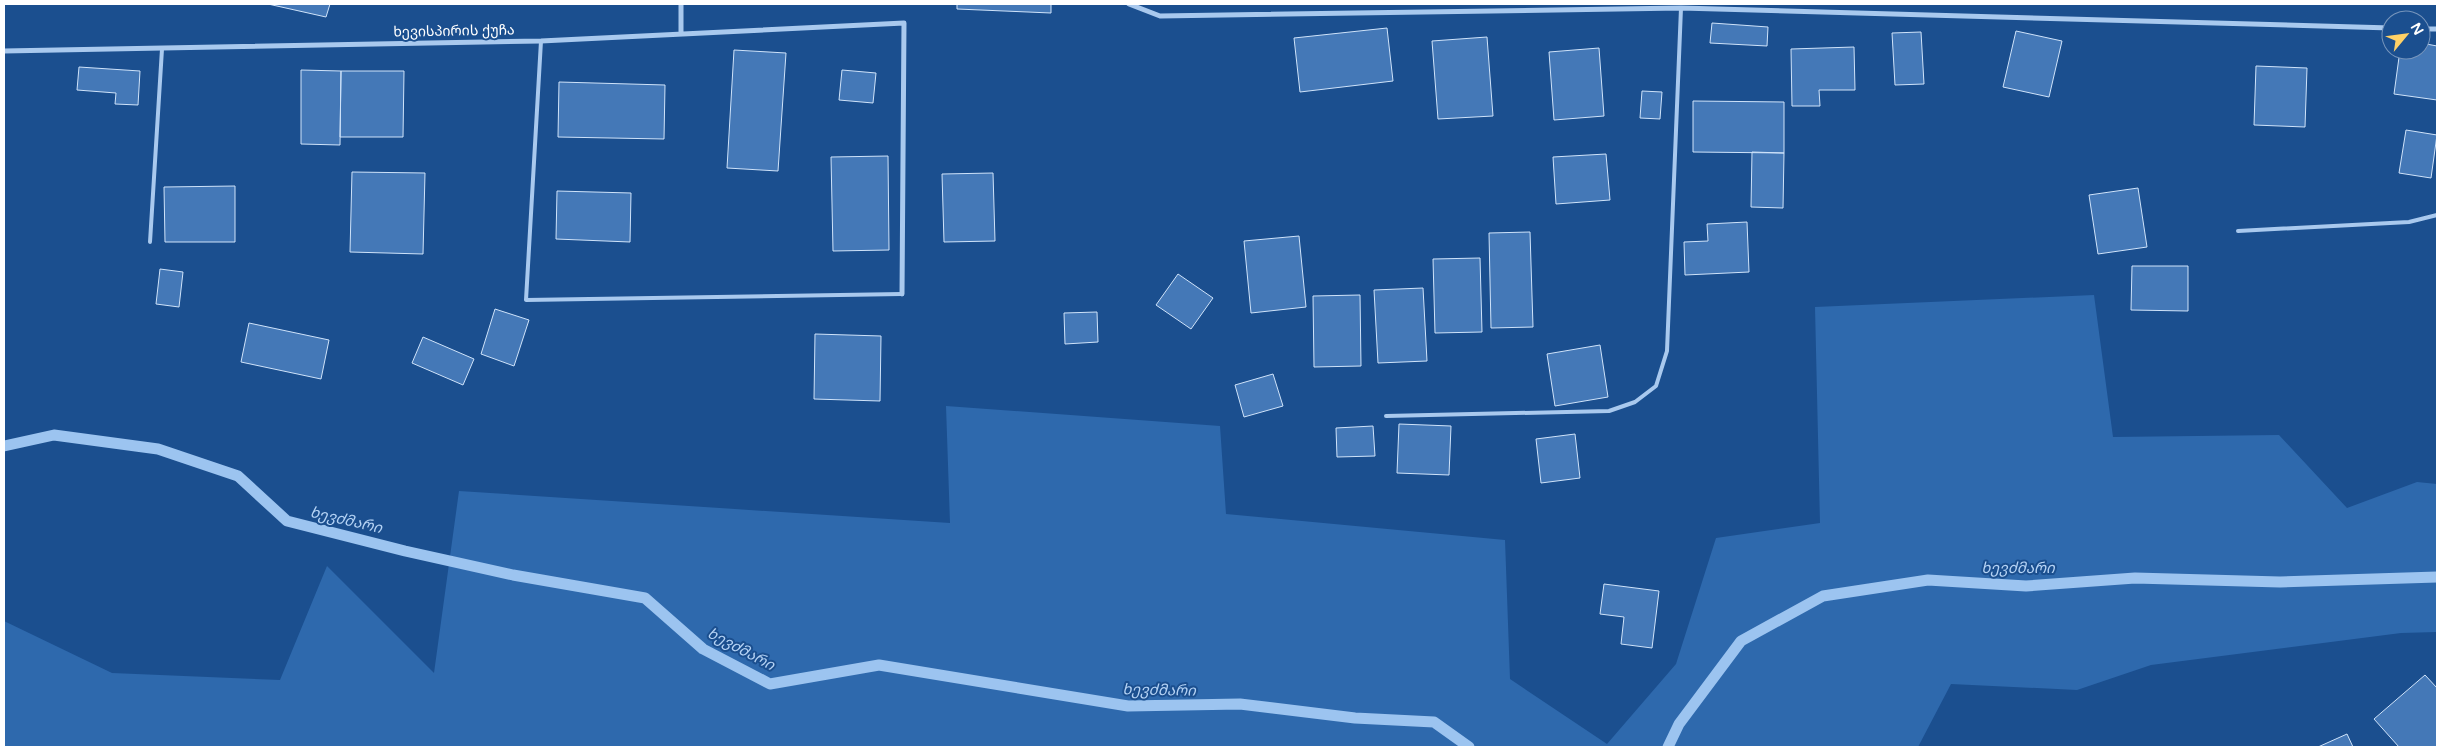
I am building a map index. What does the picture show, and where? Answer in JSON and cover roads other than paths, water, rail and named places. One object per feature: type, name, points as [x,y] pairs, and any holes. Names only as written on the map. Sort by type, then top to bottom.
[{"type":"street","points":[[681,4],[681,34]]},
{"type":"street","points":[[1129,4],[1160,16],[1681,8],[2381,28]]},
{"type":"street","name":"ხევისპირის ქუჩა","points":[[4,51],[540,41],[904,23],[902,294]]},
{"type":"lane","points":[[1386,416],[1609,411],[1635,402],[1656,386],[1667,351],[1681,8]]},
{"type":"lane","points":[[540,41],[526,300],[902,294]]},
{"type":"lane","points":[[150,242],[162,49]]},
{"type":"lane","points":[[2238,231],[2409,222],[2437,215]]},
{"type":"waterway","name":"ხევძმარი","points":[[4,446],[54,435],[158,449],[238,476],[287,521],[405,551],[513,575],[645,598],[703,649],[770,684],[879,665],[1128,706],[1240,704],[1355,718],[1434,722],[1469,747]]},
{"type":"waterway","name":"ხევძმარი","points":[[1668,747],[1679,724],[1741,641],[1823,596],[1928,580],[2026,586],[2135,578],[2280,582],[2437,577]]}]
